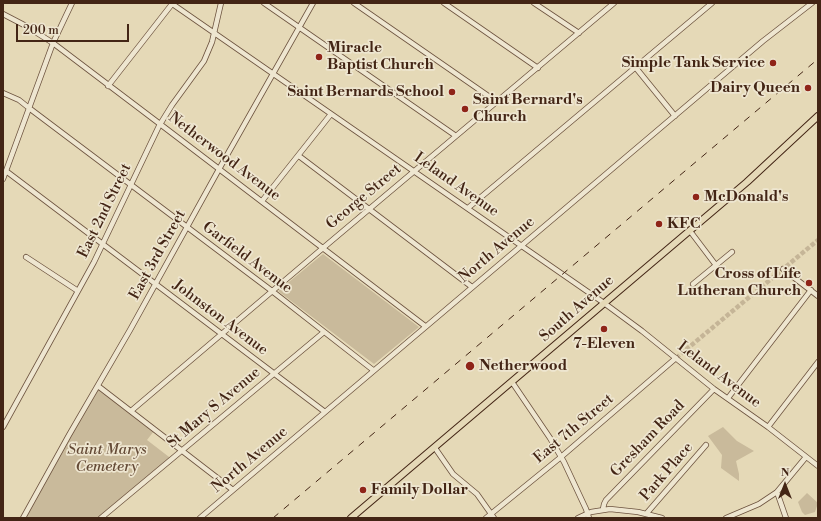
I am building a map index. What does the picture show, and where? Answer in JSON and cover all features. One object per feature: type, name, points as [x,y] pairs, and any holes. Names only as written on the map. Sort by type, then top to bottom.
[{"type":"main road","name":"South Avenue","points":[[351,518],[747,182],[818,116]]},
{"type":"street","points":[[3,179],[53,43],[72,3]]},
{"type":"street","points":[[108,86],[171,3]]},
{"type":"street","name":"Leland Avenue","points":[[171,3],[604,303],[714,389],[768,427],[818,466]]},
{"type":"street","name":"East 2nd Street","points":[[3,427],[103,244],[160,124],[204,61],[214,33],[221,3]]},
{"type":"street","points":[[264,3],[456,136]]},
{"type":"street","name":"East 3rd Street","points":[[23,518],[313,3]]},
{"type":"street","points":[[354,3],[497,102]]},
{"type":"street","points":[[444,3],[538,68]]},
{"type":"street","points":[[534,3],[578,33]]},
{"type":"street","name":"George Street","points":[[131,412],[322,248],[614,3]]},
{"type":"street","points":[[468,208],[712,3]]},
{"type":"street","name":"North Avenue","points":[[200,518],[763,41],[812,3]]},
{"type":"street","name":"Netherwood Avenue","points":[[3,14],[53,43],[425,326]]},
{"type":"street","points":[[636,68],[675,116]]},
{"type":"street","name":"Garfield Avenue","points":[[3,93],[19,100],[272,291],[373,370]]},
{"type":"street","points":[[262,201],[331,114]]},
{"type":"street","points":[[299,156],[472,287]]},
{"type":"street","name":"Johnston Avenue","points":[[6,171],[325,412]]},
{"type":"street","points":[[690,230],[715,264]]},
{"type":"street","points":[[693,284],[715,264],[732,252]]},
{"type":"street","points":[[26,257],[78,291]]},
{"type":"street","points":[[783,269],[818,296]]},
{"type":"street","points":[[728,398],[811,290]]},
{"type":"street","name":"St Mary S Avenue","points":[[101,518],[324,332]]},
{"type":"street","name":"East 7th Street","points":[[486,518],[493,516],[676,358]]},
{"type":"street","points":[[768,427],[818,362]]},
{"type":"street","points":[[512,382],[561,457],[588,515]]},
{"type":"street","points":[[98,386],[233,490]]},
{"type":"street","name":"Gresham Road","points":[[603,509],[606,500],[714,389]]},
{"type":"street","name":"Park Place","points":[[646,514],[706,445]]},
{"type":"street","points":[[435,448],[453,474],[477,494],[493,516]]},
{"type":"street","points":[[726,518],[735,516],[759,504],[777,492],[806,457]]},
{"type":"street","points":[[777,492],[786,518]]},
{"type":"street","points":[[578,518],[603,509],[623,510],[662,518]]},
{"type":"green space","points":[[323,254],[419,327],[374,364],[278,291]]},
{"type":"green space","name":"Saint Marys Cemetery","points":[[98,387],[154,431],[147,440],[173,460],[105,518],[25,518]]},
{"type":"green space","points":[[723,427],[737,441],[754,451],[736,461],[739,481],[721,468],[722,455],[708,436]]},
{"type":"green space","points":[[807,493],[818,503],[815,512],[805,515],[802,512],[798,502]]},
{"type":"tunnel","points":[[676,358],[818,240]]},
{"type":"railway","points":[[273,518],[818,59]]},
{"type":"place","name":"Miracle Baptist Church","points":[[319,57]]},
{"type":"place","name":"Simple Tank Service","points":[[773,63]]},
{"type":"place","name":"Dairy Queen","points":[[808,88]]},
{"type":"place","name":"Saint Bernards School","points":[[452,92]]},
{"type":"place","name":"Saint Bernard's Church","points":[[465,109]]},
{"type":"place","name":"McDonald's","points":[[696,197]]},
{"type":"place","name":"KFC","points":[[659,224]]},
{"type":"place","name":"Cross of Life Lutheran Church","points":[[809,283]]},
{"type":"place","name":"7-Eleven","points":[[604,329]]},
{"type":"place","name":"Netherwood","points":[[470,366]]},
{"type":"place","name":"Family Dollar","points":[[363,490]]}]
